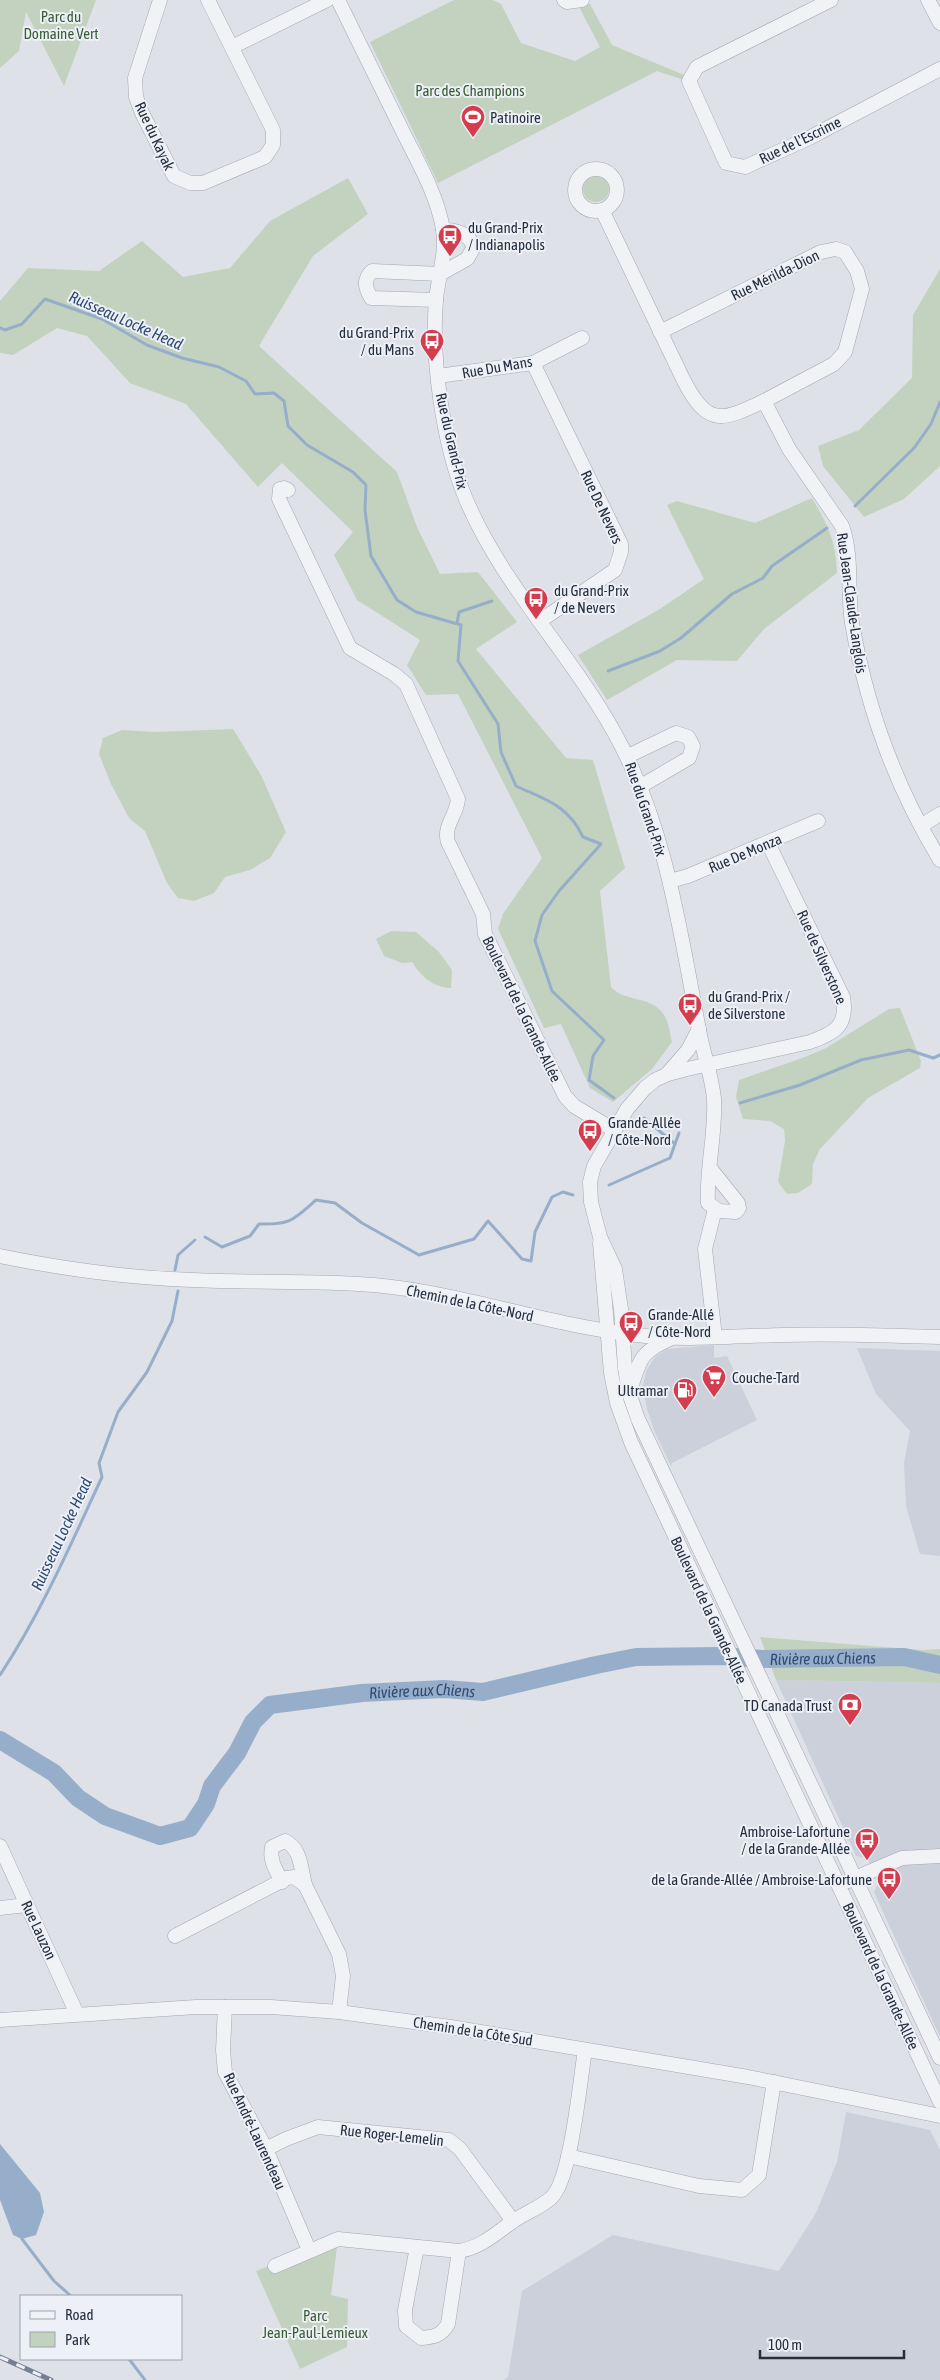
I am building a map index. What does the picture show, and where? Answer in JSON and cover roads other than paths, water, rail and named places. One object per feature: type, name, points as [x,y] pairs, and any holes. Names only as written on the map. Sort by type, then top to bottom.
[{"type":"street","name":"Rue du Kayak","points":[[160,0],[135,78],[136,96],[142,113],[174,176],[190,182],[203,183],[265,157],[272,145],[273,130],[208,0]]},
{"type":"street","points":[[232,47],[327,0]]},
{"type":"street","name":"Rue du Grand-Prix","points":[[338,0],[431,188],[443,230],[444,246],[436,300],[438,376],[442,411],[465,497],[504,570],[599,705],[628,756],[641,786],[670,881],[714,1103],[708,1199],[710,1206],[715,1209]]},
{"type":"street","points":[[564,0],[582,0]]},
{"type":"street","name":"Rue de l'Escrime","points":[[831,0],[697,67],[689,81],[726,162],[745,168],[809,138],[940,69]]},
{"type":"street","points":[[928,0],[940,23]]},
{"type":"street","points":[[602,210],[691,394],[705,410],[719,416],[731,416],[764,401]]},
{"type":"street","points":[[436,300],[371,298],[365,288],[366,277],[372,271],[440,274],[467,259],[474,247],[467,236],[453,230],[443,230]]},
{"type":"street","name":"Rue Mérilda-Dion","points":[[660,332],[821,252],[836,249],[845,252],[856,271],[862,289],[845,352],[834,364],[764,401]]},
{"type":"street","name":"Rue Du Mans","points":[[438,376],[533,363],[582,338]]},
{"type":"street","name":"Rue De Nevers","points":[[533,363],[621,544],[621,552],[615,570],[540,621]]},
{"type":"street","name":"Rue Jean-Claude-Langlois","points":[[764,401],[789,449],[834,512],[844,532],[851,615],[867,696],[885,750],[921,826],[940,860]]},
{"type":"street","name":"Boulevard de la Grande-Allée","points":[[288,490],[280,489],[279,499],[350,648],[394,674],[406,684],[445,767],[458,799],[455,812],[446,831],[448,842],[483,914],[485,934],[565,1096],[574,1106],[614,1130]]},
{"type":"street","points":[[628,756],[676,733],[688,737],[692,746],[689,758],[641,786]]},
{"type":"street","points":[[921,826],[940,814]]},
{"type":"street","name":"Rue De Monza","points":[[670,881],[688,876],[818,821]]},
{"type":"street","name":"Rue de Silverstone","points":[[706,1064],[823,1038],[841,1024],[845,1018],[843,997],[768,843]]},
{"type":"street","points":[[668,1074],[688,1050],[698,1029]]},
{"type":"street","name":"Boulevard de la Grande-Allée","points":[[706,1064],[668,1074],[645,1088],[631,1104],[614,1130],[594,1166],[590,1182],[591,1202],[600,1237],[614,1269],[621,1309],[621,1333],[629,1394],[642,1429],[856,1877],[940,2058]]},
{"type":"street","points":[[710,1168],[739,1206],[738,1210],[734,1212],[715,1209],[705,1249],[715,1337]]},
{"type":"street","name":"Boulevard de la Grande-Allée","points":[[600,1237],[607,1331],[615,1392],[623,1424],[940,2102]]},
{"type":"street","name":"Chemin de la Côte-Nord","points":[[0,1256],[80,1270],[148,1278],[363,1284],[410,1289],[448,1295],[527,1316],[607,1331],[673,1338],[808,1334],[940,1337]]},
{"type":"street","points":[[629,1394],[639,1363],[644,1354],[673,1338]]},
{"type":"street","points":[[732,1658],[750,1657]]},
{"type":"street","points":[[282,1882],[271,1860],[270,1853],[272,1847],[285,1841],[292,1844],[297,1851],[305,1885],[339,1954],[342,1976],[339,2012]]},
{"type":"street","name":"Rue Lauzon","points":[[0,1846],[77,2014]]},
{"type":"street","points":[[838,1885],[902,1858],[940,1856]]},
{"type":"street","points":[[175,1936],[294,1877],[305,1885]]},
{"type":"street","points":[[0,1908],[27,1905]]},
{"type":"street","name":"Chemin de la Côte Sud","points":[[0,2020],[163,2008],[225,2007],[339,2012],[419,2022],[774,2082],[940,2116]]},
{"type":"street","name":"Rue André-Laurendeau","points":[[225,2007],[223,2050],[225,2072],[266,2150],[309,2250]]},
{"type":"street","points":[[275,2266],[338,2239],[459,2251],[474,2249],[513,2221],[552,2198],[559,2188],[568,2156],[585,2050]]},
{"type":"street","points":[[568,2156],[699,2186],[742,2190],[758,2175],[774,2082]]},
{"type":"street","name":"Rue Roger-Lemelin","points":[[266,2150],[286,2139],[318,2128],[449,2140],[460,2149],[513,2221]]},
{"type":"street","points":[[417,2247],[405,2310],[406,2326],[421,2338],[435,2337],[443,2332],[448,2324],[459,2251]]},
{"type":"water","points":[[0,2144],[40,2193],[44,2212],[36,2235],[22,2239],[13,2235],[0,2200]]},
{"type":"waterway","name":"Ruisseau Locke Head","points":[[0,328],[5,330],[22,324],[45,299],[102,319],[147,345],[182,358],[219,367],[246,381],[255,394],[274,393],[284,401],[288,426],[307,445],[353,472],[366,485],[365,510],[371,556],[397,600],[416,612],[461,625],[458,661],[498,724],[501,752],[516,786],[563,810],[577,826],[583,837],[601,844],[559,891],[542,915],[535,941],[552,991],[604,1040],[593,1056],[589,1080],[614,1098]]},
{"type":"waterway","points":[[855,506],[914,448],[931,424],[940,402]]},
{"type":"waterway","points":[[608,671],[660,651],[681,638],[732,594],[763,578],[772,566],[827,528]]},
{"type":"waterway","points":[[457,623],[459,612],[492,601]]},
{"type":"waterway","points":[[740,1103],[800,1085],[861,1060],[909,1050],[933,1058],[940,1055]]},
{"type":"waterway","name":"Ruisseau Locke Head","points":[[609,1185],[670,1158],[675,1144],[644,1118]]},
{"type":"waterway","points":[[675,1144],[679,1133]]},
{"type":"waterway","name":"Ruisseau Locke Head","points":[[205,1237],[222,1247],[250,1236],[259,1224],[291,1220],[316,1200],[335,1203],[362,1223],[419,1255],[474,1239],[488,1221],[522,1259],[531,1261],[535,1232],[552,1197],[563,1192],[573,1195]]},
{"type":"waterway","name":"Ruisseau Locke Head","points":[[175,1270],[178,1255],[195,1240]]},
{"type":"waterway","name":"Ruisseau Locke Head","points":[[0,1675],[42,1603],[79,1527],[102,1477],[99,1463],[118,1412],[147,1372],[172,1321],[178,1291]]},
{"type":"waterway","name":"Rivière aux Chiens","points":[[0,1740],[54,1773],[78,1798],[105,1816],[160,1836],[190,1828],[206,1804],[212,1786],[237,1753],[253,1722],[270,1705],[362,1693],[444,1689],[483,1692],[636,1657],[722,1656],[762,1659],[904,1657],[940,1665]]},
{"type":"waterway","points":[[22,2239],[54,2281],[70,2295]]},
{"type":"waterway","points":[[130,2360],[145,2380]]},
{"type":"railway","points":[[0,2357],[51,2380]]},
{"type":"place","name":"Patinoire","points":[[473,138]]},
{"type":"place","name":"du Grand-Prix / Indianapolis","points":[[450,257]]},
{"type":"place","name":"du Grand-Prix / du Mans","points":[[432,362]]},
{"type":"place","name":"du Grand-Prix / de Nevers","points":[[536,620]]},
{"type":"place","name":"du Grand-Prix / de Silverstone","points":[[690,1026]]},
{"type":"place","name":"Grande-Allée / Côte-Nord","points":[[590,1152]]},
{"type":"place","name":"Grande-Allé / Côte-Nord","points":[[631,1344]]},
{"type":"place","name":"Couche-Tard","points":[[714,1398]]},
{"type":"place","name":"Ultramar","points":[[685,1411]]},
{"type":"place","name":"TD Canada Trust","points":[[850,1726]]},
{"type":"place","name":"Ambroise-Lafortune / de la Grande-Allée","points":[[867,1861]]},
{"type":"place","name":"de la Grande-Allée / Ambroise-Lafortune","points":[[889,1900]]},
{"type":"park label","name":"Parc du Domaine Vert","points":[[61,24]]},
{"type":"park label","name":"Parc des Champions","points":[[470,90]]},
{"type":"park label","name":"Parc Jean-Paul-Lemieux","points":[[315,2324]]}]
